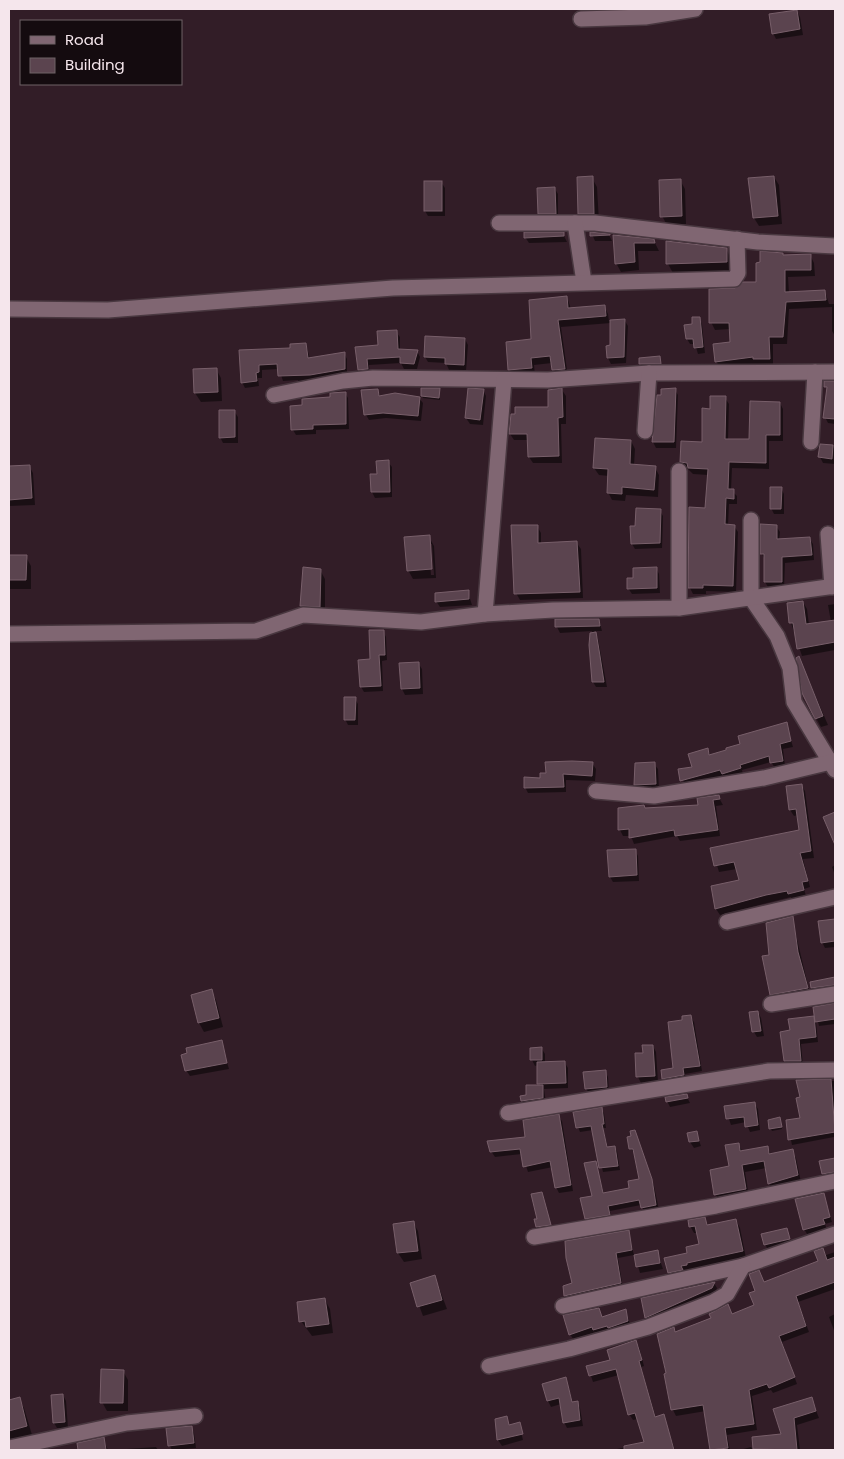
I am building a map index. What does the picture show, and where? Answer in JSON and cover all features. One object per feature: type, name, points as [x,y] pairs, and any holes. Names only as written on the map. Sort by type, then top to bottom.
[{"type":"street","points":[[581,18],[645,17],[695,9]]},
{"type":"street","points":[[499,223],[595,223],[737,239],[835,246]]},
{"type":"street","points":[[575,223],[584,282]]},
{"type":"street","points":[[9,309],[108,310],[393,288],[734,279],[738,273],[737,239]]},
{"type":"street","points":[[811,442],[815,372]]},
{"type":"street","points":[[274,396],[343,381],[373,378],[548,380],[649,374],[835,372]]},
{"type":"street","points":[[645,431],[649,374]]},
{"type":"street","points":[[485,614],[504,380]]},
{"type":"street","points":[[679,471],[679,608]]},
{"type":"street","points":[[596,791],[654,796],[764,778],[834,764],[794,702],[790,668],[787,660],[777,636],[751,598],[751,520]]},
{"type":"street","points":[[9,634],[256,631],[303,615],[421,622],[485,614],[553,610],[679,608],[834,586],[828,534]]},
{"type":"street","points":[[727,922],[835,897]]},
{"type":"street","points":[[771,1004],[835,994]]},
{"type":"street","points":[[508,1113],[769,1070],[835,1070]]},
{"type":"street","points":[[534,1237],[716,1206],[835,1181]]},
{"type":"street","points":[[563,1306],[743,1266],[835,1234]]},
{"type":"street","points":[[489,1366],[569,1349],[639,1330],[714,1302],[727,1294],[743,1266]]},
{"type":"street","points":[[9,1448],[128,1423],[195,1416]]},
{"type":"building","points":[[797,10],[800,29],[772,34],[769,14]]},
{"type":"building","points":[[593,176],[594,214],[578,214],[577,177]]},
{"type":"building","points":[[774,176],[778,216],[753,218],[748,178]]},
{"type":"building","points":[[681,179],[682,216],[660,217],[659,180]]},
{"type":"building","points":[[424,181],[442,181],[442,211],[424,211]]},
{"type":"building","points":[[555,187],[556,214],[538,214],[537,188]]},
{"type":"building","points":[[524,232],[564,232],[564,236],[524,238]]},
{"type":"building","points":[[590,232],[610,234],[610,235],[590,236]]},
{"type":"building","points":[[613,235],[654,239],[655,243],[634,243],[635,262],[615,264]]},
{"type":"building","points":[[666,241],[727,248],[727,262],[666,264]]},
{"type":"building","points":[[760,251],[783,253],[783,255],[811,254],[811,270],[785,270],[785,292],[825,290],[826,300],[786,302],[783,337],[769,337],[770,359],[753,359],[753,357],[715,362],[713,344],[730,342],[729,323],[709,323],[709,289],[735,288],[743,282],[756,282],[756,263],[760,262]]},
{"type":"building","points":[[567,296],[568,308],[605,305],[606,316],[558,320],[565,369],[552,370],[550,356],[531,358],[532,368],[508,370],[506,342],[531,339],[529,300]]},
{"type":"building","points":[[692,317],[700,317],[703,347],[694,348],[693,339],[686,339],[684,325],[692,324]]},
{"type":"building","points":[[625,319],[624,357],[607,358],[606,346],[610,345],[610,320]]},
{"type":"building","points":[[397,330],[398,349],[418,350],[414,364],[400,363],[400,357],[367,359],[368,369],[358,370],[355,347],[378,345],[377,331]]},
{"type":"building","points":[[425,336],[465,338],[464,365],[445,364],[445,358],[424,357]]},
{"type":"building","points":[[306,343],[308,358],[345,352],[345,369],[310,375],[278,376],[277,364],[259,365],[259,372],[256,373],[257,381],[241,383],[239,350],[290,348],[290,344]]},
{"type":"building","points":[[660,356],[661,364],[639,364],[639,358]]},
{"type":"building","points":[[217,368],[218,392],[194,393],[193,369]]},
{"type":"building","points":[[824,381],[835,381],[835,419],[823,418],[827,387],[824,387]]},
{"type":"building","points":[[421,388],[440,388],[439,398],[421,396]]},
{"type":"building","points":[[468,388],[484,389],[480,420],[465,418]]},
{"type":"building","points":[[562,388],[563,417],[558,418],[559,456],[528,457],[527,434],[509,434],[511,414],[515,414],[515,407],[548,407],[548,390]]},
{"type":"building","points":[[676,388],[674,442],[652,442],[657,395],[661,395],[661,389]]},
{"type":"building","points":[[378,389],[379,396],[395,393],[420,397],[418,416],[383,413],[364,415],[361,390]]},
{"type":"building","points":[[346,392],[346,424],[313,425],[313,429],[291,430],[290,406],[302,405],[302,399],[330,397],[330,393]]},
{"type":"building","points":[[710,396],[726,396],[725,439],[749,439],[750,401],[780,402],[780,435],[766,435],[766,463],[729,462],[728,489],[734,489],[734,499],[726,498],[725,524],[735,525],[733,586],[703,585],[703,588],[688,588],[689,507],[705,508],[708,469],[688,468],[687,463],[680,462],[681,441],[702,442],[702,408],[710,409]]},
{"type":"building","points":[[219,410],[235,410],[235,437],[219,438]]},
{"type":"building","points":[[595,438],[631,440],[630,464],[656,466],[654,490],[622,487],[622,494],[607,493],[608,469],[593,468]]},
{"type":"building","points":[[820,444],[833,445],[832,459],[818,457]]},
{"type":"building","points":[[389,460],[390,492],[371,492],[370,474],[377,474],[376,461]]},
{"type":"building","points":[[30,465],[32,498],[9,500],[9,466]]},
{"type":"building","points":[[770,487],[782,487],[781,509],[770,509]]},
{"type":"building","points":[[636,508],[661,509],[660,543],[631,544],[630,526],[635,526]]},
{"type":"building","points":[[760,524],[777,525],[777,539],[810,537],[812,555],[782,557],[782,582],[764,582],[764,554],[760,554]]},
{"type":"building","points":[[511,525],[538,525],[538,543],[577,541],[580,592],[514,594]]},
{"type":"building","points":[[430,535],[432,569],[407,571],[404,537]]},
{"type":"building","points":[[9,555],[27,555],[26,580],[9,580]]},
{"type":"building","points":[[303,567],[321,569],[320,607],[300,606]]},
{"type":"building","points":[[657,567],[657,588],[627,589],[627,578],[633,578],[633,568]]},
{"type":"building","points":[[469,590],[469,599],[435,602],[435,593]]},
{"type":"building","points":[[803,601],[806,624],[835,620],[835,642],[797,649],[793,623],[789,623],[787,603]]},
{"type":"building","points":[[555,619],[599,619],[600,626],[555,627]]},
{"type":"building","points":[[369,630],[384,630],[385,655],[379,655],[381,686],[360,687],[358,660],[370,659]]},
{"type":"building","points":[[596,632],[604,682],[592,682],[589,645],[590,633]]},
{"type":"building","points":[[799,656],[823,716],[815,719],[802,693],[796,658]]},
{"type":"building","points":[[419,662],[420,688],[401,689],[399,663]]},
{"type":"building","points":[[344,697],[356,697],[355,720],[344,720]]},
{"type":"building","points":[[787,722],[791,741],[780,744],[783,761],[770,763],[769,756],[740,765],[741,768],[722,774],[720,770],[680,781],[678,769],[692,767],[688,754],[708,748],[709,755],[726,750],[726,748],[740,744],[738,736]]},
{"type":"building","points":[[545,762],[593,762],[592,776],[563,774],[564,787],[524,788],[524,777],[540,778],[540,773],[546,773]]},
{"type":"building","points":[[655,762],[656,784],[634,785],[635,763]]},
{"type":"building","points":[[802,784],[811,851],[800,853],[808,881],[802,882],[804,890],[788,894],[787,891],[766,895],[715,909],[711,886],[739,880],[734,862],[714,866],[710,848],[799,830],[796,809],[789,810],[786,786]]},
{"type":"building","points":[[719,795],[720,799],[713,800],[718,830],[675,836],[674,830],[629,838],[629,829],[618,830],[618,808],[644,805],[645,808],[698,805],[697,798]]},
{"type":"building","points":[[835,812],[835,845],[823,817]]},
{"type":"building","points":[[636,849],[637,875],[609,877],[607,850]]},
{"type":"building","points":[[793,916],[798,952],[808,988],[770,995],[762,956],[769,955],[766,923]]},
{"type":"building","points":[[835,919],[835,941],[821,943],[818,921]]},
{"type":"building","points":[[835,977],[835,985],[811,988],[810,982]]},
{"type":"building","points":[[212,989],[219,1018],[198,1023],[191,995]]},
{"type":"building","points":[[835,1003],[835,1019],[815,1022],[813,1007]]},
{"type":"building","points":[[758,1011],[761,1031],[752,1032],[749,1012]]},
{"type":"building","points":[[691,1015],[700,1066],[683,1068],[684,1075],[662,1079],[661,1070],[673,1068],[668,1022],[682,1020],[682,1016]]},
{"type":"building","points":[[814,1016],[816,1037],[799,1039],[801,1061],[784,1061],[780,1032],[790,1030],[788,1019]]},
{"type":"building","points":[[222,1040],[227,1063],[185,1071],[181,1055],[187,1053],[186,1048]]},
{"type":"building","points":[[642,1045],[653,1045],[655,1076],[636,1077],[635,1053],[643,1053]]},
{"type":"building","points":[[542,1047],[542,1060],[530,1060],[530,1048]]},
{"type":"building","points":[[565,1061],[566,1083],[537,1084],[537,1062]]},
{"type":"building","points":[[606,1070],[607,1087],[585,1089],[583,1072]]},
{"type":"building","points":[[831,1079],[835,1132],[788,1140],[786,1120],[800,1118],[796,1098],[800,1097],[796,1080]]},
{"type":"building","points":[[526,1085],[543,1085],[543,1098],[521,1101],[520,1096],[526,1095]]},
{"type":"building","points":[[687,1094],[688,1098],[666,1102],[665,1097]]},
{"type":"building","points":[[755,1102],[758,1125],[745,1127],[744,1117],[726,1119],[724,1106]]},
{"type":"building","points":[[602,1107],[604,1124],[602,1124],[607,1147],[615,1146],[618,1166],[599,1168],[591,1126],[576,1128],[573,1112]]},
{"type":"building","points":[[559,1114],[571,1185],[555,1188],[550,1161],[523,1167],[520,1149],[490,1152],[487,1141],[525,1137],[523,1120]]},
{"type":"building","points":[[780,1117],[782,1127],[769,1129],[768,1120]]},
{"type":"building","points":[[635,1130],[652,1179],[656,1205],[641,1208],[639,1200],[608,1206],[610,1215],[585,1219],[580,1198],[592,1196],[584,1163],[596,1161],[603,1193],[629,1188],[628,1181],[639,1179],[633,1149],[629,1149],[627,1137],[631,1136],[630,1131]]},
{"type":"building","points":[[697,1131],[699,1141],[689,1142],[687,1133]]},
{"type":"building","points":[[739,1143],[740,1151],[768,1146],[769,1154],[793,1149],[798,1175],[768,1184],[764,1161],[742,1165],[746,1189],[714,1195],[710,1170],[729,1166],[725,1145]]},
{"type":"building","points":[[835,1158],[835,1172],[822,1174],[819,1161]]},
{"type":"building","points":[[542,1192],[551,1225],[536,1227],[534,1219],[537,1219],[531,1194]]},
{"type":"building","points":[[824,1193],[830,1217],[823,1219],[825,1224],[803,1230],[795,1199]]},
{"type":"building","points":[[705,1217],[707,1225],[736,1219],[743,1251],[687,1263],[687,1265],[681,1266],[683,1270],[668,1273],[664,1258],[687,1253],[686,1247],[699,1244],[695,1226],[689,1227],[688,1220]]},
{"type":"building","points":[[414,1221],[418,1251],[397,1253],[393,1224]]},
{"type":"building","points":[[787,1228],[790,1239],[764,1245],[761,1234]]},
{"type":"building","points":[[629,1230],[632,1250],[616,1253],[621,1283],[564,1296],[563,1286],[572,1283],[566,1258],[565,1241]]},
{"type":"building","points":[[823,1248],[827,1260],[835,1257],[835,1282],[796,1296],[806,1326],[779,1336],[795,1377],[769,1388],[767,1384],[749,1390],[754,1424],[725,1428],[728,1448],[710,1450],[703,1405],[671,1410],[664,1374],[666,1373],[657,1334],[674,1327],[675,1332],[711,1318],[709,1314],[728,1304],[732,1314],[754,1305],[749,1293],[755,1291],[749,1274],[759,1270],[764,1282],[818,1261],[814,1251]]},
{"type":"building","points":[[658,1250],[660,1263],[636,1267],[634,1255]]},
{"type":"building","points":[[435,1275],[442,1300],[417,1307],[410,1283]]},
{"type":"building","points":[[715,1282],[712,1288],[645,1318],[641,1298]]},
{"type":"building","points":[[325,1298],[329,1324],[306,1327],[305,1321],[299,1322],[297,1302]]},
{"type":"building","points":[[599,1308],[602,1317],[626,1309],[628,1321],[608,1328],[607,1326],[593,1330],[592,1327],[569,1335],[563,1315]]},
{"type":"building","points":[[636,1340],[642,1360],[639,1361],[655,1417],[664,1414],[674,1450],[624,1450],[624,1446],[644,1442],[635,1413],[628,1415],[616,1369],[589,1376],[586,1366],[610,1360],[607,1350]]},
{"type":"building","points":[[101,1369],[124,1370],[123,1403],[100,1403]]},
{"type":"building","points":[[566,1377],[572,1402],[578,1401],[580,1420],[563,1423],[559,1398],[547,1401],[542,1384]]},
{"type":"building","points":[[63,1394],[65,1422],[53,1423],[51,1395]]},
{"type":"building","points":[[20,1397],[27,1426],[9,1431],[9,1400]]},
{"type":"building","points":[[812,1397],[816,1411],[794,1418],[797,1450],[753,1449],[752,1437],[781,1434],[773,1409]]},
{"type":"building","points":[[507,1416],[509,1425],[520,1422],[523,1434],[497,1440],[495,1419]]},
{"type":"building","points":[[192,1426],[194,1443],[168,1446],[166,1428]]},
{"type":"building","points":[[104,1437],[106,1450],[78,1450],[77,1443]]}]
